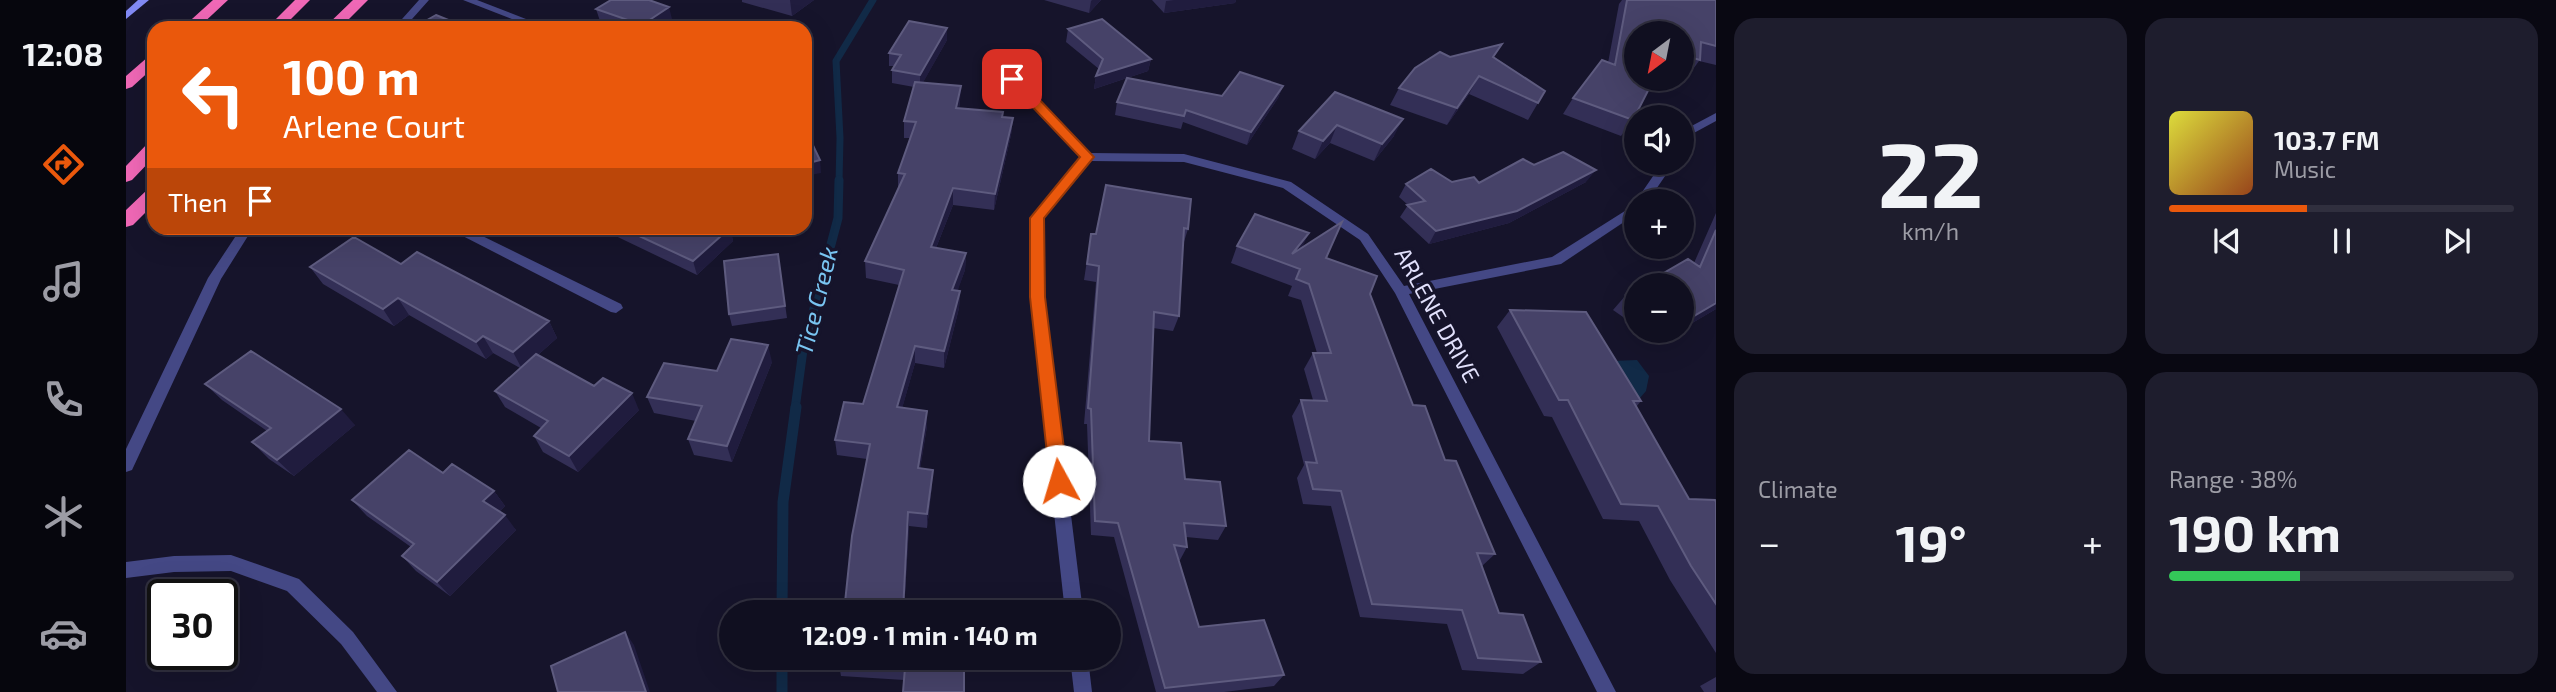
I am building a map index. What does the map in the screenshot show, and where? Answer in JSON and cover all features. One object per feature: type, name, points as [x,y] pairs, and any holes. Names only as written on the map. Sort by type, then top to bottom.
[{"type":"highway","points":[[197,21],[221,0]]},
{"type":"highway","points":[[281,21],[303,0]]},
{"type":"highway","points":[[338,21],[361,0]]},
{"type":"highway","points":[[126,84],[147,65]]},
{"type":"highway","points":[[126,176],[147,154]]},
{"type":"highway","points":[[126,221],[147,200]]},
{"type":"main road","points":[[126,16],[144,0]]},
{"type":"street","points":[[406,21],[425,0]]},
{"type":"street","points":[[468,0],[525,21]]},
{"type":"street","points":[[1012,79],[1087,157],[1037,218],[1037,297],[1073,600]]},
{"type":"street","points":[[1694,129],[1716,116]]},
{"type":"street","name":"ARLENE DRIVE","points":[[1087,157],[1184,158],[1287,185],[1364,237],[1401,291],[1607,692]]},
{"type":"street","points":[[1401,291],[1556,261],[1624,216]]},
{"type":"street","points":[[126,466],[215,278],[243,235]]},
{"type":"street","points":[[471,235],[616,308]]},
{"type":"street","points":[[126,570],[174,564],[231,564],[293,584],[347,638],[388,692]]},
{"type":"street","points":[[1080,670],[1083,692]]},
{"type":"water","points":[[1637,360],[1649,376],[1646,391],[1639,399],[1612,361]]},
{"type":"building","points":[[611,0],[649,0],[669,7],[648,21],[630,21],[596,9]]},
{"type":"building","points":[[1627,0],[1716,0],[1716,46],[1701,42],[1700,60],[1694,58],[1694,21],[1624,21],[1624,91],[1648,91],[1641,105],[1624,105],[1624,117],[1573,98],[1602,60],[1615,65]]},
{"type":"building","points":[[436,15],[451,21],[425,21]]},
{"type":"building","points":[[1102,19],[1151,59],[1096,76],[1103,59],[1068,29]]},
{"type":"building","points":[[909,21],[947,28],[920,75],[892,70],[901,55],[889,53]]},
{"type":"building","points":[[1502,44],[1493,57],[1545,91],[1538,103],[1479,76],[1457,108],[1399,88],[1415,68],[1440,52],[1450,57]]},
{"type":"building","points":[[1240,72],[1283,86],[1251,132],[1186,110],[1184,116],[1117,102],[1127,78],[1222,96]]},
{"type":"building","points":[[915,82],[961,86],[956,108],[1003,112],[1002,117],[1013,118],[995,194],[953,188],[931,247],[966,253],[952,290],[960,291],[944,351],[915,346],[897,407],[927,411],[918,468],[933,470],[927,514],[908,512],[904,600],[845,600],[852,536],[870,444],[835,440],[844,402],[863,404],[904,270],[865,261],[905,174],[898,173],[916,122],[904,121]]},
{"type":"building","points":[[1335,92],[1403,119],[1382,144],[1337,125],[1323,141],[1299,131]]},
{"type":"building","points":[[812,143],[820,160],[812,162]]},
{"type":"building","points":[[1563,152],[1596,170],[1517,211],[1436,231],[1407,205],[1425,201],[1406,184],[1431,169],[1452,182],[1474,177],[1479,183],[1523,159],[1534,165]]},
{"type":"building","points":[[1106,185],[1191,199],[1188,229],[1184,228],[1179,316],[1154,312],[1149,441],[1181,443],[1185,479],[1220,482],[1226,526],[1184,523],[1187,547],[1174,545],[1199,627],[1264,620],[1284,675],[1165,688],[1118,523],[1095,521],[1091,409],[1088,408],[1099,266],[1087,264],[1091,234],[1096,234]]},
{"type":"building","points":[[1255,214],[1309,233],[1292,254],[1342,222],[1326,258],[1377,276],[1370,294],[1413,405],[1425,406],[1445,460],[1456,461],[1495,554],[1477,553],[1499,613],[1523,615],[1541,662],[1478,658],[1462,610],[1372,604],[1341,491],[1313,489],[1306,462],[1317,463],[1301,400],[1327,401],[1313,353],[1331,353],[1309,284],[1296,279],[1300,269],[1237,246]]},
{"type":"building","points":[[1716,230],[1716,303],[1694,316],[1694,273],[1664,273],[1688,259],[1700,267]]},
{"type":"building","points":[[637,235],[722,235],[693,261]]},
{"type":"building","points":[[354,237],[401,264],[417,252],[549,321],[513,352],[483,336],[476,342],[398,298],[383,309],[310,267]]},
{"type":"building","points":[[778,254],[785,306],[729,314],[724,261]]},
{"type":"building","points":[[1510,310],[1586,312],[1641,401],[1633,401],[1689,499],[1716,502],[1716,604],[1691,566],[1658,506],[1621,504],[1568,400],[1559,400]]},
{"type":"building","points":[[731,339],[768,345],[727,446],[688,439],[702,406],[647,397],[664,363],[717,371]]},
{"type":"building","points":[[251,351],[341,409],[277,460],[252,442],[271,428],[205,384]]},
{"type":"building","points":[[536,354],[594,386],[603,378],[632,393],[569,456],[534,436],[548,421],[495,391]]},
{"type":"building","points":[[409,450],[443,473],[452,464],[494,491],[483,501],[505,515],[437,582],[402,556],[414,544],[352,500]]},
{"type":"building","points":[[625,632],[646,692],[558,692],[551,666]]},
{"type":"building","points":[[905,670],[964,670],[964,692],[903,692]]},
{"type":"waterway","name":"Tice Creek","points":[[839,182],[836,61],[873,0]]},
{"type":"waterway","name":"Tice Creek","points":[[795,409],[803,350],[838,218],[839,180]]},
{"type":"waterway","name":"Tice Creek","points":[[782,600],[783,502],[796,407]]},
{"type":"waterway","name":"Tice Creek","points":[[782,670],[782,692]]},
{"type":"route","points":[[1012,79],[1087,157],[1037,218],[1037,297],[1059,481]]}]
